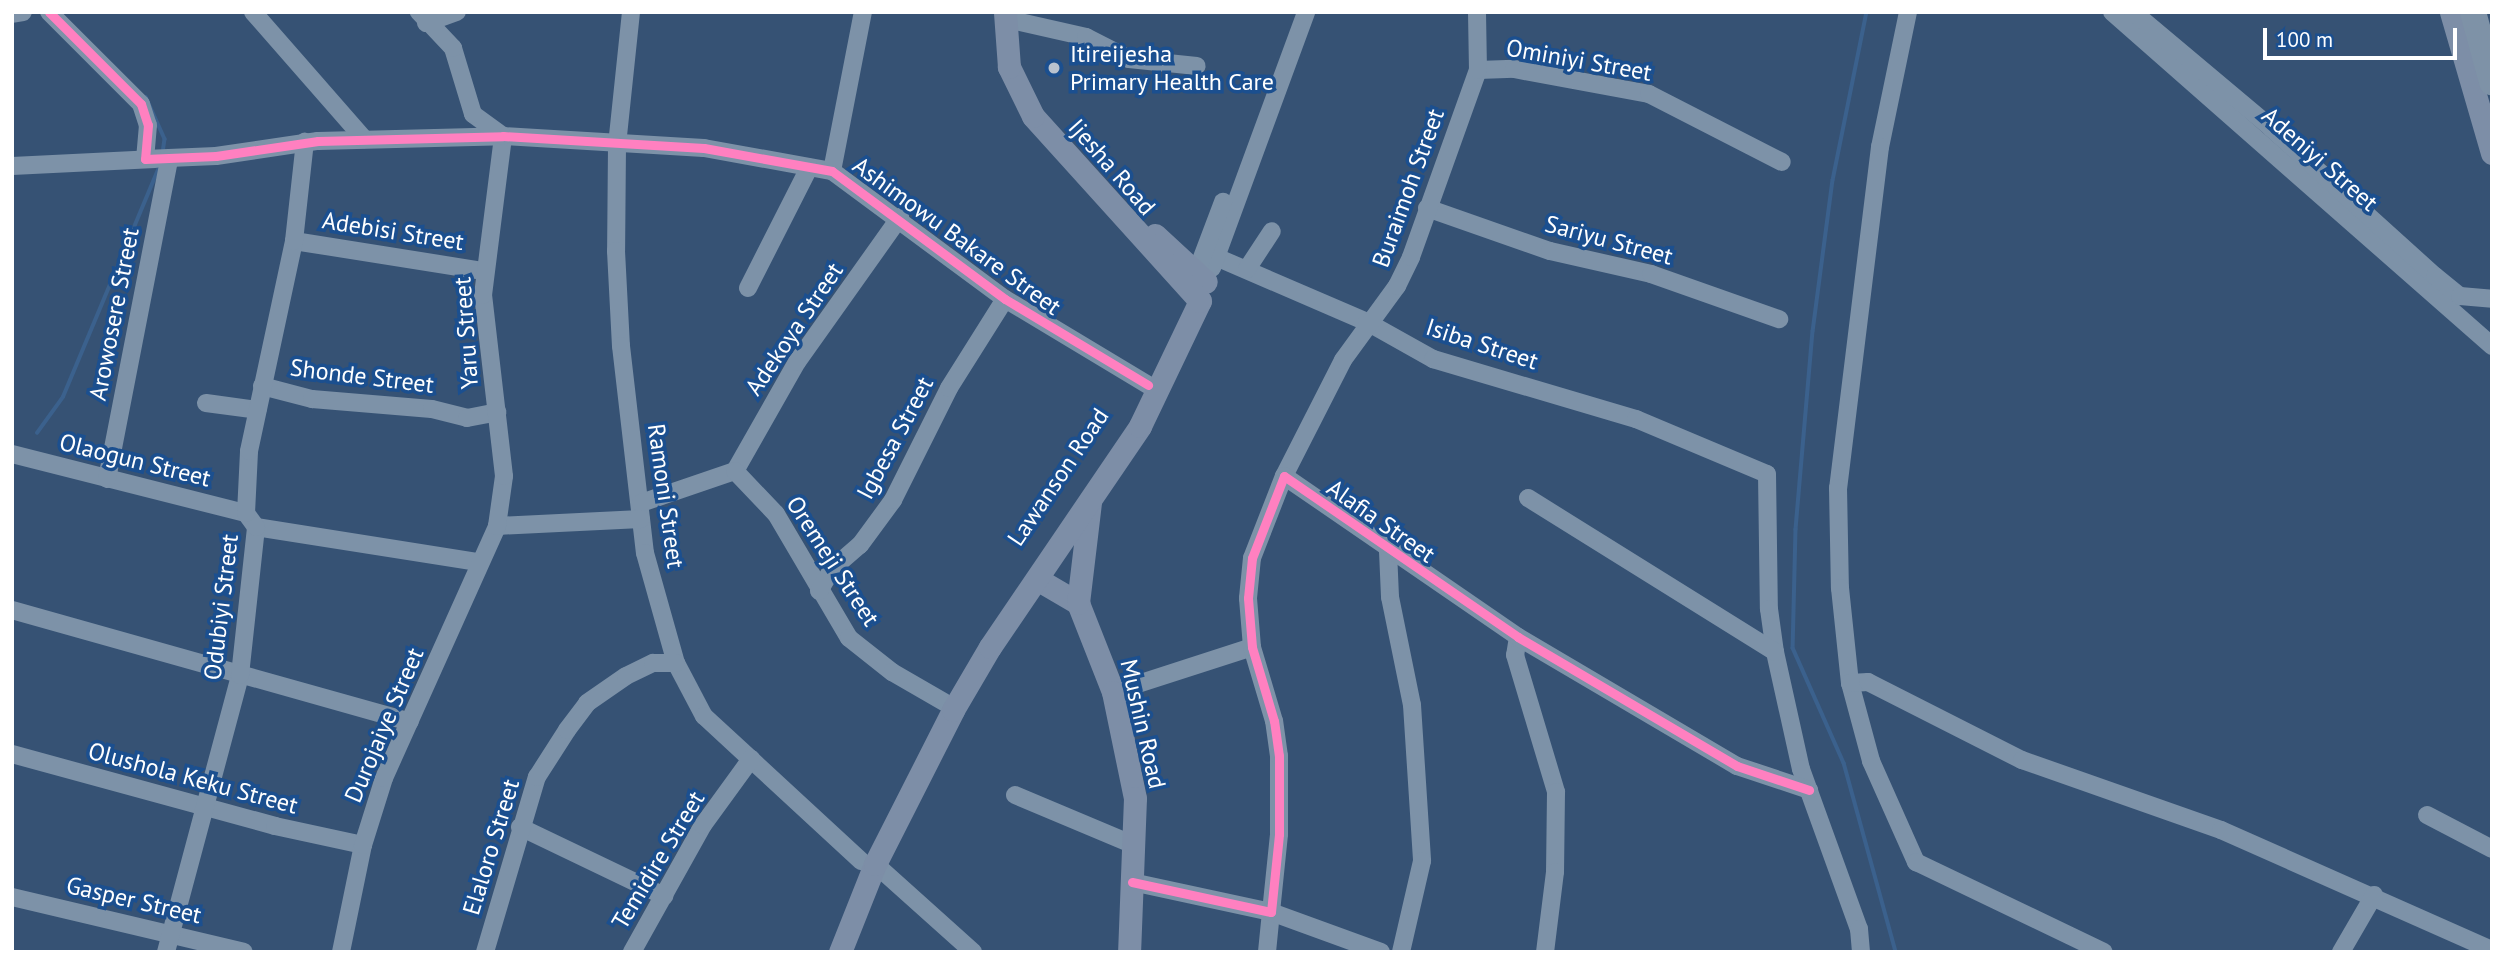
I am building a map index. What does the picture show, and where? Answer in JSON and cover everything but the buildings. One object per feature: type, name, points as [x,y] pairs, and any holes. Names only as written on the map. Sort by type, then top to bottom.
[{"type":"highway","points":[[2473,12],[2492,82]]},
{"type":"main road","points":[[2451,12],[2492,153]]},
{"type":"main road","name":"Ijesha Road","points":[[1015,15],[1008,58],[1020,96],[1082,166],[1198,287]]},
{"type":"main road","name":"Lawanson Road","points":[[826,952],[944,702],[971,651],[1095,473],[1149,385],[1198,287]]},
{"type":"main road","name":"Lawanson Road","points":[[840,952],[868,862],[953,710],[1140,426],[1198,287]]},
{"type":"main road","points":[[1037,579],[1078,603],[1090,503]]},
{"type":"main road","name":"Mushin Road","points":[[1078,603],[1113,692],[1135,798],[1129,952]]},
{"type":"street","points":[[12,14],[23,12]]},
{"type":"street","name":"Arowosere Street","points":[[49,12],[141,104],[156,159],[107,479]]},
{"type":"street","points":[[253,12],[365,139]]},
{"type":"street","points":[[423,18],[457,12]]},
{"type":"street","name":"Ramoni Street","points":[[631,12],[617,146],[617,297],[645,553],[677,663],[704,716],[973,952]]},
{"type":"street","points":[[832,171],[863,12]]},
{"type":"street","name":"Lawanson Road","points":[[1198,287],[1294,12]]},
{"type":"street","points":[[1198,287],[1216,257],[1306,12]]},
{"type":"street","name":"Buraimoh Street","points":[[1284,476],[1320,402],[1367,322],[1397,286],[1478,70],[1477,12]]},
{"type":"street","points":[[1908,12],[1880,147],[1840,464],[1840,588],[1850,683],[1871,761],[1916,862],[2104,952]]},
{"type":"street","name":"Adeniyi Street","points":[[2112,12],[2492,346]]},
{"type":"street","name":"Adeniyi Street","points":[[2133,12],[2271,128],[2460,296],[2492,299]]},
{"type":"street","points":[[1015,15],[1086,37],[1129,58],[1197,66]]},
{"type":"street","points":[[423,18],[453,48],[473,114],[503,136]]},
{"type":"street","name":"Ominiyi Street","points":[[1478,70],[1514,69],[1648,94],[1782,162]]},
{"type":"street","name":"Ashimowu Bakare Street","points":[[12,166],[156,159],[305,142],[503,136],[617,146],[704,148],[832,171],[900,217],[1005,299],[1149,385]]},
{"type":"street","name":"Yaru Street","points":[[497,526],[504,476],[486,331],[484,271],[503,136]]},
{"type":"street","name":"Odubiyi Street","points":[[166,952],[240,675],[251,520],[249,451],[294,241],[305,142]]},
{"type":"street","points":[[748,288],[809,168]]},
{"type":"street","name":"Sariyu Street","points":[[1427,208],[1550,251],[1651,274],[1779,319]]},
{"type":"street","name":"Adekoya Street","points":[[735,471],[797,362],[900,217]]},
{"type":"street","points":[[1247,269],[1272,230]]},
{"type":"street","name":"Adebisi Street","points":[[294,241],[484,271]]},
{"type":"street","name":"Isiba Street","points":[[1216,257],[1367,322],[1433,359],[1636,419],[1767,474],[1769,609],[1775,652]]},
{"type":"street","name":"Igbesa Street","points":[[819,591],[832,569],[860,545],[893,500],[949,388],[1005,299]]},
{"type":"street","name":"Shonde Street","points":[[262,386],[312,399],[432,409],[467,418],[497,412]]},
{"type":"street","points":[[206,403],[258,410]]},
{"type":"street","name":"Olaogun Street","points":[[12,454],[251,520],[478,562]]},
{"type":"street","points":[[497,526],[641,511],[735,471]]},
{"type":"street","name":"Oremeji Street","points":[[735,471],[776,514],[849,638],[892,672],[944,702]]},
{"type":"street","points":[[1267,952],[1279,834],[1279,756],[1274,720],[1252,647],[1248,598],[1252,558],[1284,476]]},
{"type":"street","name":"Alafia Street","points":[[1284,476],[1388,551],[1518,637],[1737,766],[1809,790]]},
{"type":"street","points":[[1528,498],[1601,548],[1775,652],[1809,790],[1859,929],[1861,952]]},
{"type":"street","name":"Durojaiye Street","points":[[341,952],[363,845],[384,778],[478,562],[497,526]]},
{"type":"street","points":[[1388,551],[1390,597],[1412,705],[1422,861],[1401,952]]},
{"type":"street","points":[[12,610],[410,722]]},
{"type":"street","points":[[1518,637],[1515,655],[1556,792],[1555,873],[1545,952]]},
{"type":"street","points":[[1113,692],[1252,647]]},
{"type":"street","name":"Elaloro Street","points":[[485,952],[537,777],[587,704],[653,663],[677,663]]},
{"type":"street","points":[[1850,683],[1868,682],[2031,764],[2221,830],[2374,895],[2492,950]]},
{"type":"street","name":"Olushola Keku Street","points":[[12,754],[206,808],[363,845]]},
{"type":"street","name":"Temidire Street","points":[[632,952],[703,825],[751,759]]},
{"type":"street","points":[[1014,795],[1134,845]]},
{"type":"street","points":[[2427,815],[2492,849]]},
{"type":"street","points":[[520,827],[664,895]]},
{"type":"street","points":[[1132,882],[1271,912],[1381,952]]},
{"type":"street","points":[[2342,952],[2374,895]]},
{"type":"street","name":"Gasper Street","points":[[12,897],[244,952]]},
{"type":"waterway","points":[[1867,12],[1833,180],[1813,331],[1796,529],[1793,648],[1844,763],[1896,952]]},
{"type":"waterway","points":[[146,97],[165,139],[163,154]]},
{"type":"waterway","points":[[37,433],[63,397],[160,165]]},
{"type":"cycle path","points":[[49,12],[141,104],[148,125],[145,159],[216,156],[318,141],[503,136],[704,148],[832,171],[1005,299],[1148,385]]},
{"type":"cycle path","points":[[1132,882],[1271,912],[1279,834],[1279,756],[1274,721],[1252,647],[1248,598],[1252,558],[1284,476],[1518,637],[1737,766],[1809,790]]},
{"type":"place","name":"Itireijesha Primary Health Care","points":[[1054,68]]}]
